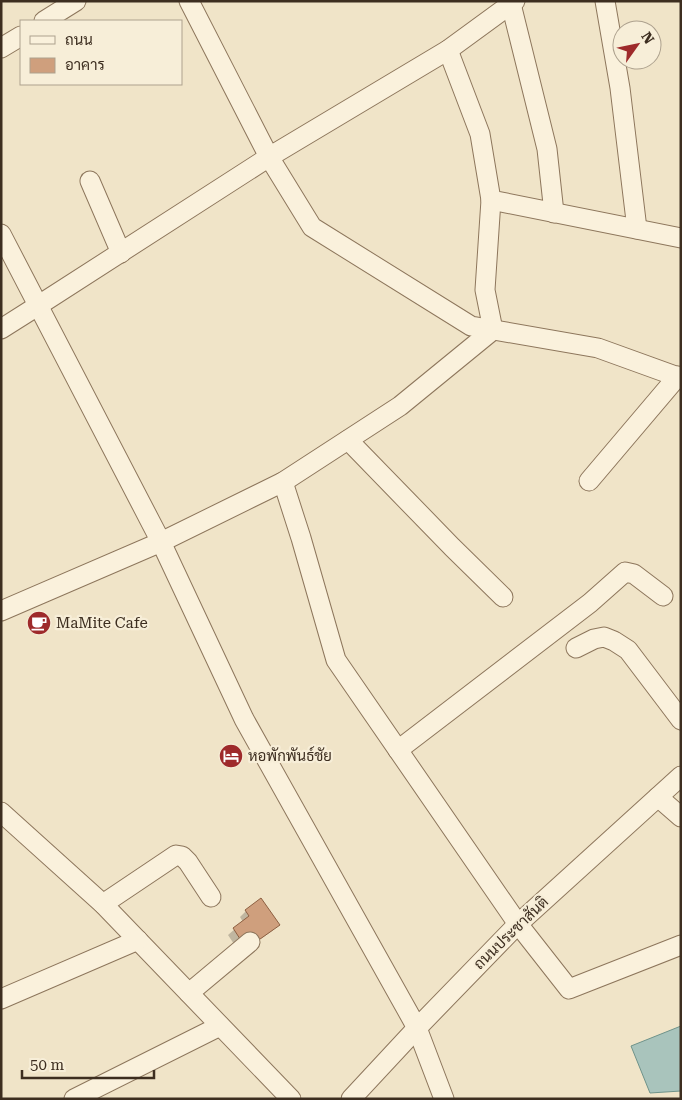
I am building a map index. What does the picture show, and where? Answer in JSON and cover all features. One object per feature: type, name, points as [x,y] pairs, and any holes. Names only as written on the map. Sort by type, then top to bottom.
[{"type":"street","points":[[46,20],[76,1]]},
{"type":"street","points":[[190,1],[269,157],[312,227],[471,326],[598,348],[679,377],[589,481]]},
{"type":"street","points":[[605,1],[620,88],[637,229]]},
{"type":"street","points":[[1,329],[269,157],[448,50],[513,3],[547,149],[554,213]]},
{"type":"street","points":[[1,48],[20,37]]},
{"type":"street","points":[[448,50],[480,134],[491,200],[485,290],[493,330]]},
{"type":"street","points":[[90,181],[121,253]]},
{"type":"street","points":[[491,200],[681,238]]},
{"type":"street","points":[[1,234],[161,542],[244,719],[417,1028],[444,1099]]},
{"type":"street","points":[[1,612],[161,542],[283,482],[400,406],[493,330]]},
{"type":"street","points":[[348,440],[503,597]]},
{"type":"street","points":[[283,482],[336,660],[518,924],[569,989],[681,945]]},
{"type":"street","points":[[398,750],[590,604],[625,572],[634,574],[663,596]]},
{"type":"street","points":[[576,648],[594,639],[604,637],[628,650],[681,720]]},
{"type":"street","name":"ถนนประชาสันติ","points":[[351,1099],[518,924],[681,776]]},
{"type":"street","points":[[658,796],[681,817]]},
{"type":"street","points":[[1,812],[103,904],[291,1099]]},
{"type":"street","points":[[103,904],[176,855],[182,856],[188,862],[211,897]]},
{"type":"street","points":[[1,999],[138,940]]},
{"type":"street","points":[[189,993],[250,942]]},
{"type":"street","points":[[74,1099],[220,1026]]},
{"type":"water","points":[[681,1026],[681,1091],[650,1093],[631,1046]]},
{"type":"building","points":[[261,898],[280,925],[253,944],[244,945],[233,928],[249,916],[245,910]]},
{"type":"place","name":"MaMite Cafe","points":[[39,623]]},
{"type":"place","name":"หอพักพันธ์ชัย","points":[[231,756]]}]
